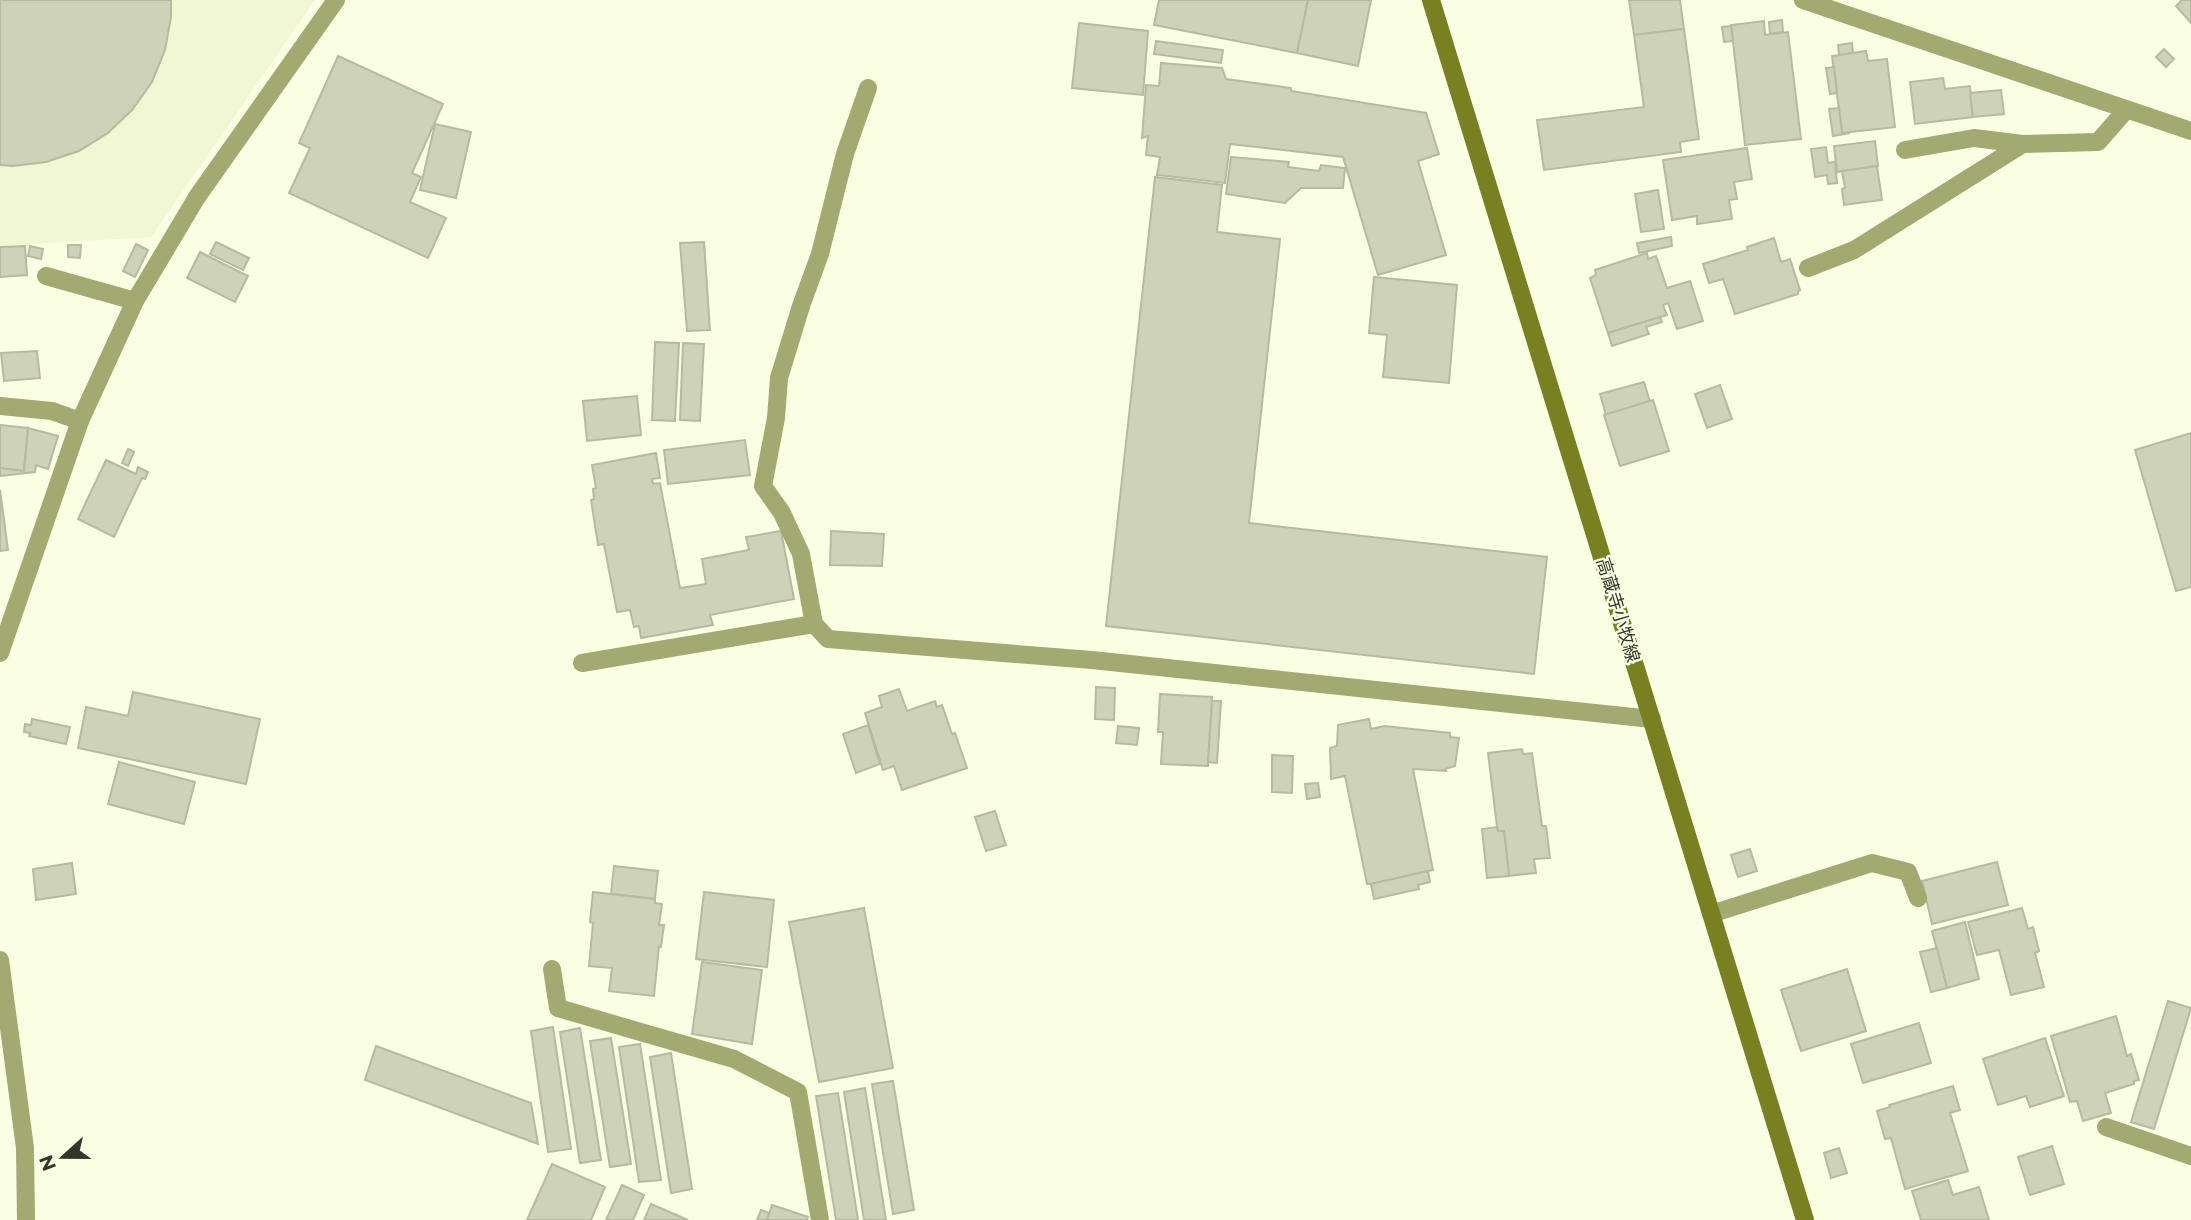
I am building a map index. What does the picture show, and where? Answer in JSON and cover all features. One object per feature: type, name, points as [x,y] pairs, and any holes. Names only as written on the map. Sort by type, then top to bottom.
[{"type":"main road","name":"高蔵寺小牧線","points":[[1431,0],[1805,1220]]},
{"type":"street","points":[[0,653],[80,421],[135,301],[197,197],[336,0]]},
{"type":"street","points":[[1803,0],[2191,131]]},
{"type":"street","points":[[868,88],[845,154],[820,254],[779,378],[776,418],[763,486],[782,513],[801,554],[814,624],[828,639],[1091,660],[1652,719]]},
{"type":"street","points":[[1905,150],[1974,138],[2022,144],[2098,142],[2126,110]]},
{"type":"street","points":[[1808,268],[1854,250],[2022,144]]},
{"type":"street","points":[[46,276],[135,301]]},
{"type":"street","points":[[0,406],[52,411],[80,421]]},
{"type":"street","points":[[582,663],[814,624]]},
{"type":"street","points":[[1711,914],[1872,863],[1908,872],[1917,898]]},
{"type":"street","points":[[0,960],[25,1147],[26,1220]]},
{"type":"street","points":[[552,969],[558,1008],[734,1059],[798,1092],[820,1220]]},
{"type":"street","points":[[2106,1127],[2191,1156]]},
{"type":"shaded area","points":[[0,0],[315,0],[151,237],[0,246]]},
{"type":"building","points":[[0,0],[171,0],[165,50],[152,82],[132,110],[108,133],[79,151],[46,162],[0,165]]},
{"type":"building","points":[[1159,0],[1308,0],[1297,53],[1154,25]]},
{"type":"building","points":[[1308,0],[1371,0],[1358,66],[1297,53]]},
{"type":"building","points":[[1629,0],[1680,0],[1684,29],[1634,35]]},
{"type":"building","points":[[2182,0],[2191,0],[2191,23],[2176,6]]},
{"type":"building","points":[[1782,20],[1783,32],[1770,34],[1769,22]]},
{"type":"building","points":[[1764,21],[1765,35],[1788,32],[1801,139],[1745,145],[1731,25]]},
{"type":"building","points":[[1079,23],[1148,31],[1143,95],[1072,88]]},
{"type":"building","points":[[1731,26],[1733,41],[1724,42],[1722,27]]},
{"type":"building","points":[[1684,29],[1699,139],[1680,142],[1681,152],[1544,170],[1537,120],[1644,107],[1634,35]]},
{"type":"building","points":[[1156,41],[1223,50],[1221,63],[1154,54]]},
{"type":"building","points":[[1852,43],[1853,53],[1839,55],[1838,45]]},
{"type":"building","points":[[2164,49],[2174,59],[2166,67],[2156,57]]},
{"type":"building","points":[[1866,51],[1868,61],[1887,59],[1895,127],[1842,133],[1832,56]]},
{"type":"building","points":[[338,56],[443,104],[412,173],[421,177],[410,202],[446,218],[428,258],[289,193],[310,148],[299,143]]},
{"type":"building","points":[[1161,63],[1222,68],[1226,79],[1426,113],[1439,154],[1418,161],[1446,255],[1378,275],[1343,157],[1230,144],[1225,183],[1157,175],[1160,157],[1146,155],[1148,136],[1142,138],[1146,85],[1159,86]]},
{"type":"building","points":[[1834,67],[1837,93],[1830,94],[1826,68]]},
{"type":"building","points":[[1943,78],[1945,89],[1970,86],[1973,117],[1915,124],[1910,82]]},
{"type":"building","points":[[2001,90],[2004,114],[1973,117],[1970,93]]},
{"type":"building","points":[[1839,108],[1842,133],[1850,133],[1833,136],[1829,109]]},
{"type":"building","points":[[435,124],[471,132],[456,198],[420,190]]},
{"type":"building","points":[[1875,141],[1878,166],[1837,172],[1834,146]]},
{"type":"building","points":[[1826,147],[1828,163],[1835,162],[1837,183],[1828,184],[1827,175],[1815,177],[1811,149]]},
{"type":"building","points":[[1747,148],[1752,179],[1734,182],[1737,199],[1729,200],[1732,219],[1697,224],[1697,216],[1672,220],[1663,160]]},
{"type":"building","points":[[1231,157],[1289,162],[1288,167],[1319,171],[1321,165],[1345,168],[1343,188],[1301,188],[1285,203],[1226,194]]},
{"type":"building","points":[[1877,166],[1882,200],[1844,205],[1842,171]]},
{"type":"building","points":[[1155,177],[1222,185],[1217,232],[1280,239],[1249,523],[1547,557],[1534,674],[1106,626]]},
{"type":"building","points":[[1658,190],[1664,229],[1641,232],[1635,194]]},
{"type":"building","points":[[1671,237],[1672,246],[1639,253],[1637,243]]},
{"type":"building","points":[[1774,238],[1781,262],[1790,259],[1800,290],[1798,294],[1735,314],[1723,279],[1709,283],[1703,264],[1748,250],[1747,247]]},
{"type":"building","points":[[216,242],[249,258],[243,270],[210,254]]},
{"type":"building","points":[[704,242],[710,330],[687,331],[680,243]]},
{"type":"building","points":[[136,244],[148,250],[135,277],[123,271]]},
{"type":"building","points":[[68,245],[81,245],[80,258],[68,257]]},
{"type":"building","points":[[25,246],[27,275],[0,277],[0,247]]},
{"type":"building","points":[[30,246],[43,249],[41,259],[28,256]]},
{"type":"building","points":[[200,252],[248,276],[235,302],[187,278]]},
{"type":"building","points":[[1647,253],[1648,259],[1656,256],[1667,288],[1690,281],[1703,321],[1677,329],[1668,303],[1663,305],[1667,315],[1608,333],[1590,278],[1596,275],[1595,270]]},
{"type":"building","points":[[1374,277],[1457,285],[1449,383],[1383,377],[1387,335],[1369,333]]},
{"type":"building","points":[[1660,317],[1662,322],[1646,327],[1649,334],[1612,346],[1608,333]]},
{"type":"building","points":[[655,342],[679,343],[675,421],[652,420]]},
{"type":"building","points":[[683,343],[704,344],[700,421],[680,420]]},
{"type":"building","points":[[37,351],[40,378],[4,381],[1,353]]},
{"type":"building","points":[[1644,382],[1650,402],[1606,415],[1600,394]]},
{"type":"building","points":[[1720,385],[1732,419],[1707,428],[1695,394]]},
{"type":"building","points":[[637,396],[641,435],[587,441],[583,401]]},
{"type":"building","points":[[1653,400],[1669,451],[1620,466],[1604,415]]},
{"type":"building","points":[[0,425],[28,428],[24,471],[0,469]]},
{"type":"building","points":[[28,428],[58,436],[48,469],[36,465],[35,472],[0,476],[0,468],[24,471]]},
{"type":"building","points":[[2191,433],[2191,587],[2176,591],[2135,450]]},
{"type":"building","points":[[745,440],[750,475],[668,484],[664,450]]},
{"type":"building","points":[[128,449],[134,452],[128,466],[122,463]]},
{"type":"building","points":[[656,453],[660,478],[652,479],[653,484],[660,483],[680,588],[706,584],[702,559],[749,550],[746,537],[781,531],[794,599],[710,615],[713,625],[641,638],[639,626],[634,627],[630,610],[617,612],[604,544],[598,545],[591,500],[594,499],[593,489],[596,488],[592,465]]},
{"type":"building","points":[[106,460],[136,474],[138,467],[148,472],[145,479],[142,478],[114,537],[78,519]]},
{"type":"building","points":[[0,490],[8,550],[0,551]]},
{"type":"building","points":[[831,531],[884,534],[882,566],[830,565]]},
{"type":"building","points":[[1096,687],[1115,688],[1114,720],[1095,719]]},
{"type":"building","points":[[899,689],[907,711],[935,701],[937,707],[942,705],[967,768],[902,790],[894,766],[883,770],[865,713],[882,707],[879,696]]},
{"type":"building","points":[[133,692],[260,719],[246,784],[78,748],[86,707],[128,716]]},
{"type":"building","points":[[1160,694],[1212,697],[1208,766],[1161,764],[1163,732],[1158,732]]},
{"type":"building","points":[[1212,701],[1221,701],[1217,763],[1208,762]]},
{"type":"building","points":[[32,719],[70,727],[66,744],[29,736],[30,733],[24,732],[25,724],[31,725]]},
{"type":"building","points":[[1369,719],[1371,729],[1384,726],[1450,733],[1450,737],[1459,738],[1455,766],[1445,769],[1446,771],[1413,769],[1433,870],[1367,884],[1345,776],[1331,779],[1330,748],[1337,746],[1338,725]]},
{"type":"building","points":[[868,725],[880,764],[856,773],[843,734]]},
{"type":"building","points":[[1118,726],[1139,728],[1137,745],[1116,743]]},
{"type":"building","points":[[1522,749],[1523,754],[1532,753],[1542,826],[1546,826],[1550,858],[1534,859],[1536,873],[1509,876],[1504,831],[1498,831],[1497,827],[1488,753]]},
{"type":"building","points":[[1272,755],[1293,756],[1292,793],[1272,792]]},
{"type":"building","points":[[119,762],[195,782],[184,824],[108,804]]},
{"type":"building","points":[[1318,783],[1320,797],[1307,799],[1305,784]]},
{"type":"building","points":[[995,811],[1006,845],[986,851],[975,817]]},
{"type":"building","points":[[1497,827],[1498,831],[1504,831],[1509,876],[1487,878],[1482,829]]},
{"type":"building","points":[[1750,849],[1757,871],[1738,877],[1731,855]]},
{"type":"building","points":[[1997,862],[2008,905],[1932,924],[1922,881]]},
{"type":"building","points":[[72,863],[76,894],[36,900],[33,869]]},
{"type":"building","points":[[614,866],[658,871],[655,899],[611,894]]},
{"type":"building","points":[[1428,871],[1430,882],[1418,885],[1419,889],[1374,899],[1371,884]]},
{"type":"building","points":[[593,892],[655,899],[655,903],[662,904],[659,925],[664,925],[654,996],[609,991],[612,968],[589,966]]},
{"type":"building","points":[[704,892],[774,900],[767,967],[696,959]]},
{"type":"building","points":[[864,908],[893,1068],[819,1082],[789,922]]},
{"type":"building","points":[[2022,908],[2028,929],[2033,927],[2039,951],[2035,953],[2044,987],[2011,995],[1999,950],[1977,955],[1968,922]]},
{"type":"building","points":[[1965,922],[1979,979],[1947,988],[1932,931]]},
{"type":"building","points":[[1937,948],[1947,988],[1931,992],[1920,952]]},
{"type":"building","points":[[702,962],[762,970],[752,1044],[692,1034]]},
{"type":"building","points":[[1847,969],[1866,1031],[1801,1051],[1781,990]]},
{"type":"building","points":[[2168,1001],[2191,1008],[2154,1129],[2131,1122]]},
{"type":"building","points":[[2116,1016],[2127,1056],[2131,1054],[2139,1080],[2105,1093],[2111,1113],[2083,1121],[2077,1101],[2070,1102],[2051,1036]]},
{"type":"building","points":[[1919,1023],[1931,1063],[1863,1083],[1851,1044]]},
{"type":"building","points":[[553,1027],[571,1149],[548,1152],[531,1031]]},
{"type":"building","points":[[580,1028],[601,1160],[580,1163],[560,1032]]},
{"type":"building","points":[[611,1038],[631,1164],[610,1167],[590,1041]]},
{"type":"building","points":[[2045,1038],[2064,1096],[2030,1107],[2026,1096],[1998,1105],[1983,1059]]},
{"type":"building","points":[[640,1044],[661,1180],[639,1182],[619,1047]]},
{"type":"building","points":[[376,1046],[531,1103],[538,1144],[365,1080]]},
{"type":"building","points":[[671,1053],[692,1189],[671,1193],[650,1057]]},
{"type":"building","points":[[893,1081],[914,1210],[893,1214],[872,1084]]},
{"type":"building","points":[[1953,1086],[1960,1110],[1950,1113],[1968,1171],[1905,1189],[1891,1138],[1885,1139],[1877,1111]]},
{"type":"building","points":[[865,1088],[886,1220],[864,1220],[844,1092]]},
{"type":"building","points":[[838,1093],[858,1220],[836,1220],[816,1096]]},
{"type":"building","points":[[2052,1146],[2064,1184],[2030,1195],[2018,1157]]},
{"type":"building","points":[[1839,1148],[1847,1173],[1831,1178],[1824,1153]]},
{"type":"building","points":[[552,1164],[605,1187],[591,1220],[527,1220]]},
{"type":"building","points":[[1948,1180],[1953,1195],[1979,1187],[1989,1220],[1921,1220],[1912,1191]]},
{"type":"building","points":[[622,1185],[644,1195],[633,1220],[606,1220]]},
{"type":"building","points":[[651,1204],[688,1220],[644,1220]]},
{"type":"building","points":[[772,1205],[808,1217],[807,1220],[767,1220]]},
{"type":"building","points":[[761,1210],[769,1213],[767,1220],[757,1220]]}]
